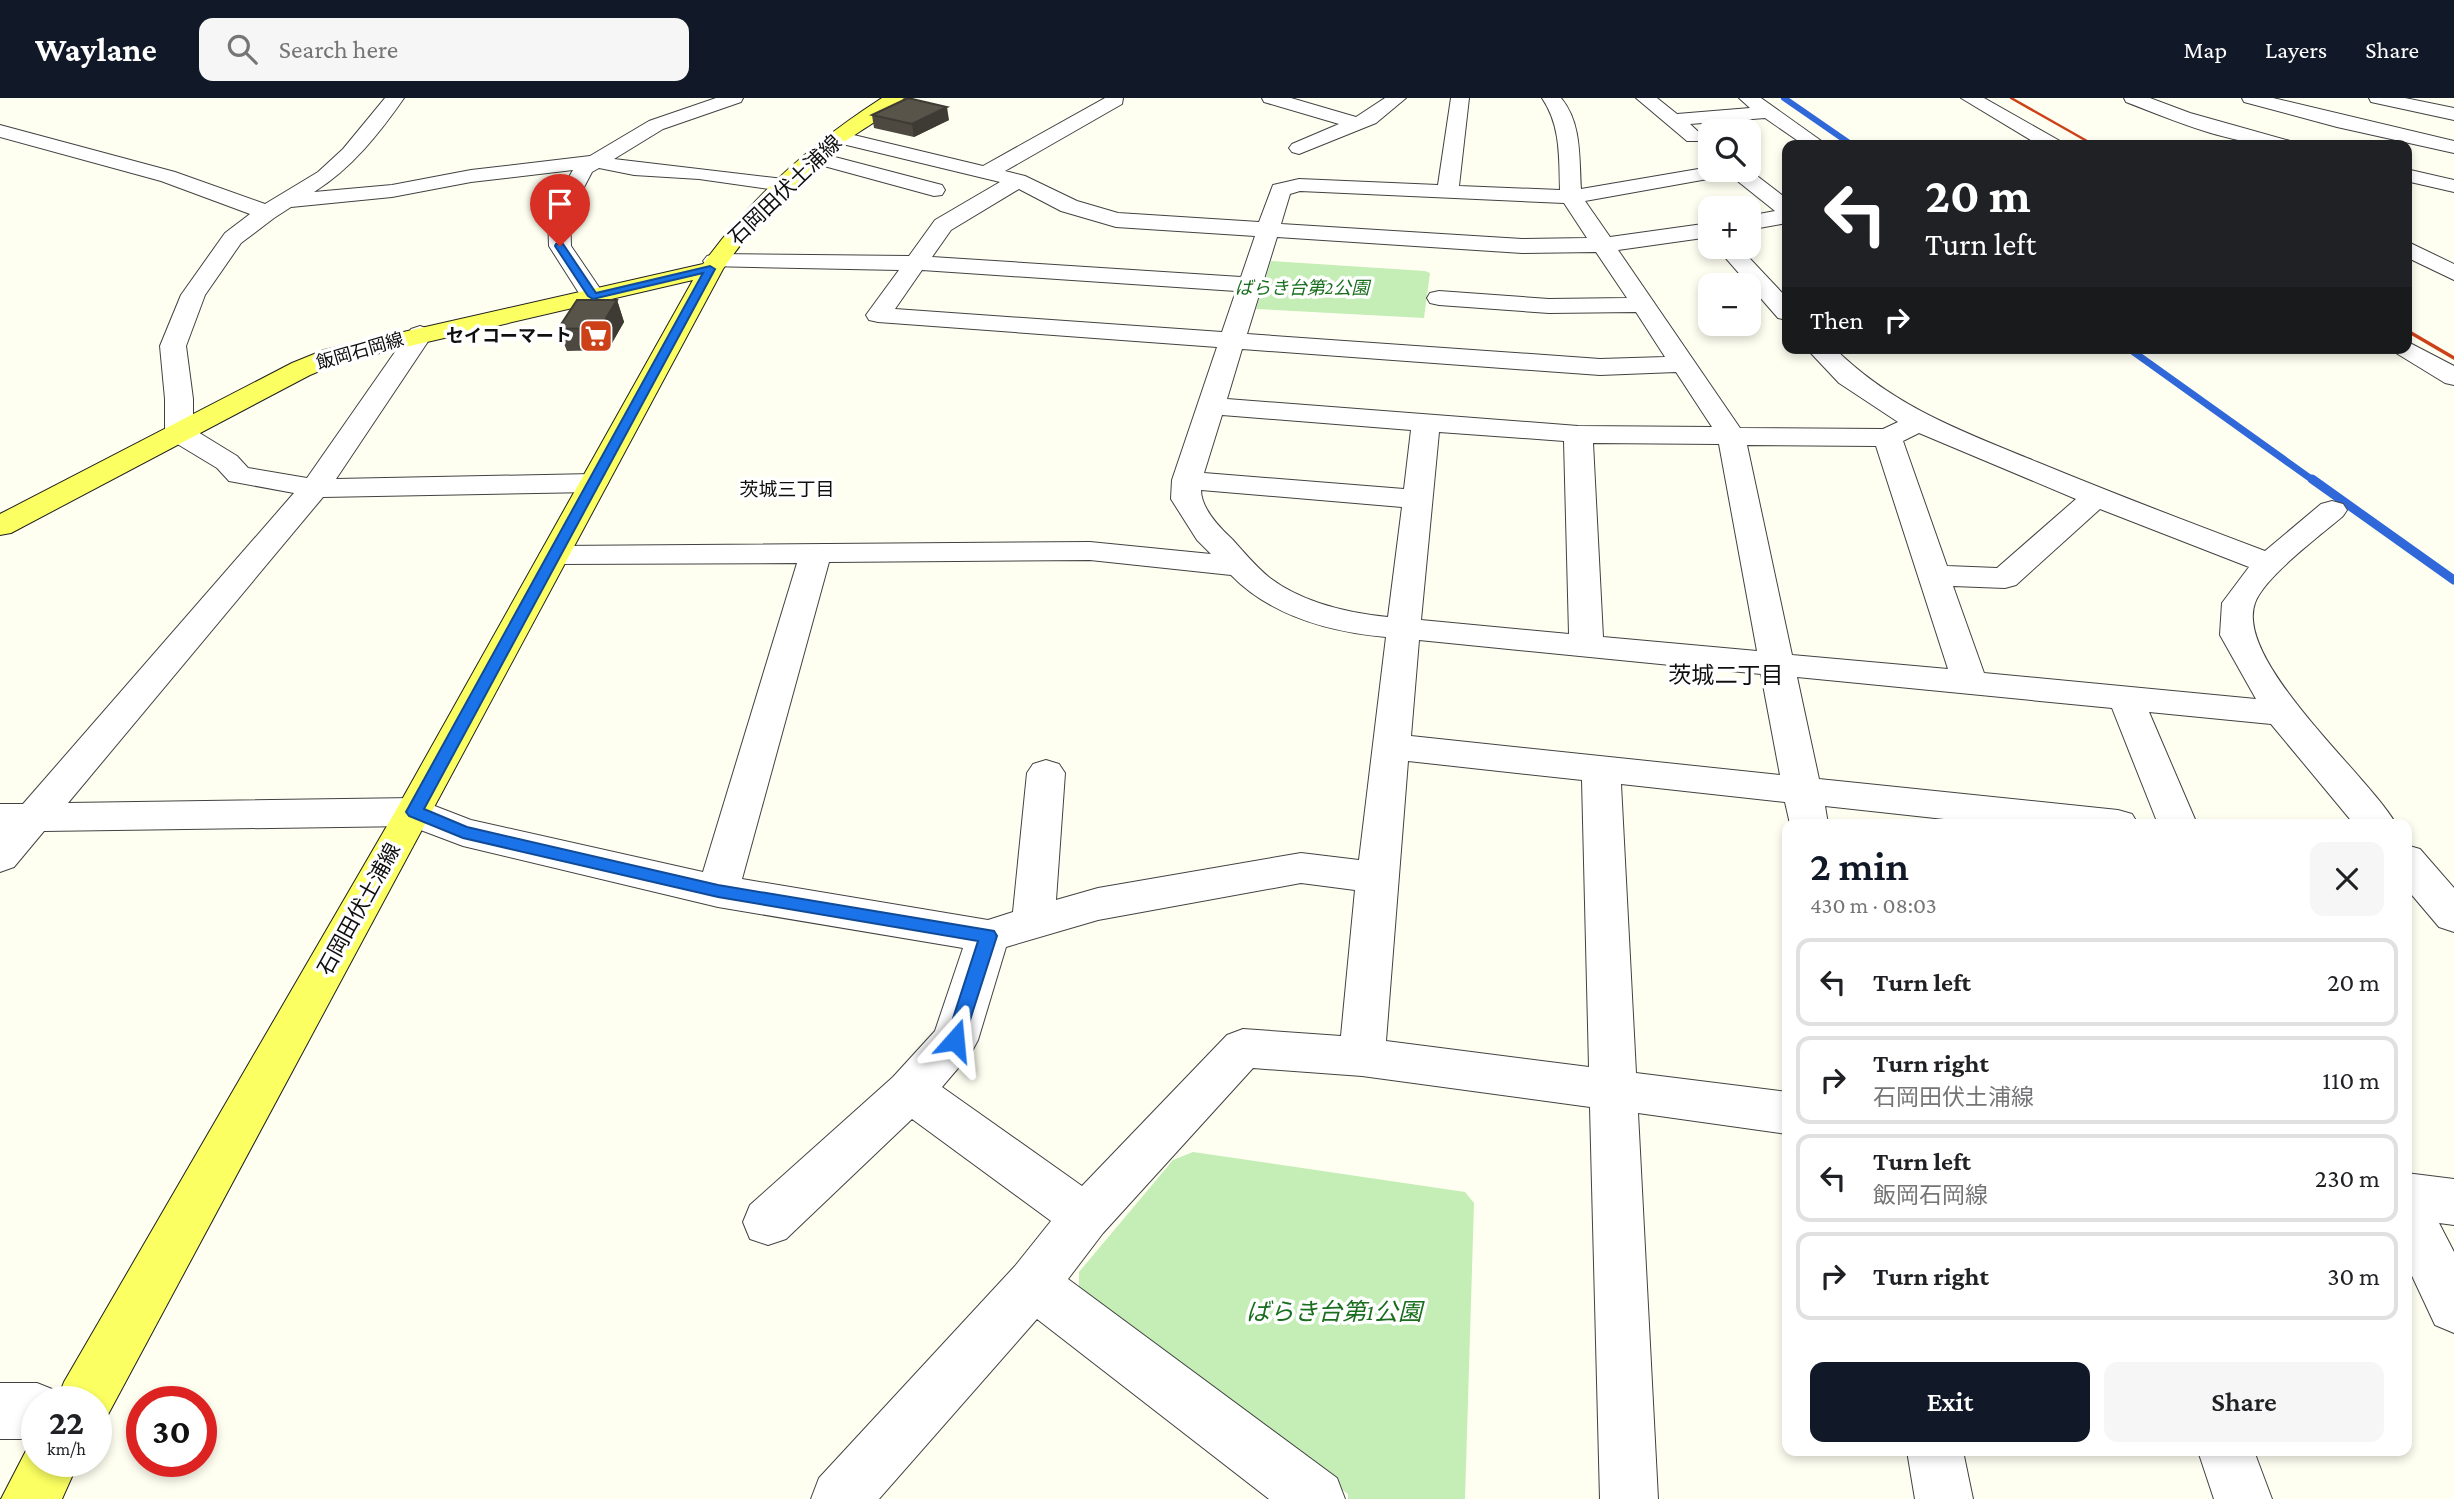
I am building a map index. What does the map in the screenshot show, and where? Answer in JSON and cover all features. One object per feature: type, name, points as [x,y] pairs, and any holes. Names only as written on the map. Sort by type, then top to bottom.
[{"type":"main road","name":"石岡田伏土浦線","points":[[93,1386],[414,812],[713,265],[747,220],[813,157],[836,137],[895,98]]},
{"type":"main road","name":"飯岡石岡線","points":[[0,526],[301,369],[333,356],[593,296],[713,265]]},
{"type":"main road","points":[[30,1499],[42,1477]]},
{"type":"street","points":[[395,98],[350,153],[325,176],[233,238],[193,295],[173,346],[179,398],[179,433],[227,462],[239,475],[315,488],[593,483]]},
{"type":"street","points":[[593,296],[560,246],[559,214],[584,169],[656,125],[734,98]]},
{"type":"street","points":[[1271,98],[1358,124]]},
{"type":"street","points":[[1300,148],[1369,120],[1397,98]]},
{"type":"street","points":[[1448,192],[1460,98]]},
{"type":"street","points":[[1550,98],[1559,108],[1568,135],[1571,197],[1731,435],[1805,807]]},
{"type":"street","points":[[1646,98],[1698,139]]},
{"type":"street","points":[[1748,98],[1810,140]]},
{"type":"street","points":[[1970,98],[2044,140]]},
{"type":"street","points":[[2133,98],[2263,140]]},
{"type":"street","points":[[2251,98],[2337,121],[2454,147]]},
{"type":"street","points":[[2378,98],[2454,114]]},
{"type":"street","points":[[987,172],[1115,100]]},
{"type":"street","points":[[1674,120],[1768,112]]},
{"type":"street","points":[[0,131],[80,154],[117,161],[275,208],[471,176],[596,161],[634,169],[699,173],[784,185]]},
{"type":"street","points":[[2220,140],[2238,134]]},
{"type":"street","points":[[836,137],[1018,180],[1069,206],[1116,220],[1522,246],[1605,245],[1698,232]]},
{"type":"street","points":[[813,157],[934,190]]},
{"type":"street","points":[[1698,175],[1571,197],[1299,185],[1280,190],[1186,480],[1186,499],[1208,533],[1259,585],[1291,604],[1357,624],[2282,713]]},
{"type":"street","points":[[2412,176],[2454,186]]},
{"type":"street","points":[[1018,180],[943,225],[878,315],[1230,341],[1436,338],[1600,368],[1684,364]]},
{"type":"street","points":[[1751,182],[1782,206]]},
{"type":"street","points":[[1761,221],[1782,217]]},
{"type":"street","points":[[1436,338],[1445,242]]},
{"type":"street","points":[[2412,248],[2454,245]]},
{"type":"street","points":[[2412,251],[2454,273]]},
{"type":"street","points":[[1738,259],[1782,308]]},
{"type":"street","points":[[713,265],[917,263],[1248,285]]},
{"type":"street","points":[[1439,299],[1549,306],[1645,305]]},
{"type":"street","points":[[0,857],[17,817],[315,488],[420,334]]},
{"type":"street","points":[[2412,353],[2454,377]]},
{"type":"street","points":[[1825,354],[1848,377],[1918,423],[2096,497],[2269,564]]},
{"type":"street","points":[[1209,406],[1578,434],[1888,438],[1918,423]]},
{"type":"street","points":[[1362,1057],[1377,877],[1426,422]]},
{"type":"street","points":[[1578,434],[1587,646]]},
{"type":"street","points":[[1888,438],[1970,684]]},
{"type":"street","points":[[1186,480],[1418,499]]},
{"type":"street","points":[[1933,575],[2005,578],[2096,497]]},
{"type":"street","points":[[2332,510],[2269,564],[2238,603],[2237,635],[2282,713],[2372,819]]},
{"type":"street","points":[[555,555],[1090,551],[1239,566]]},
{"type":"street","points":[[718,891],[816,553]]},
{"type":"street","points":[[2126,699],[2175,819]]},
{"type":"street","points":[[1392,747],[1601,769],[1805,807],[2026,819]]},
{"type":"street","points":[[1601,769],[1629,1499]]},
{"type":"street","points":[[1033,923],[1046,773]]},
{"type":"street","points":[[17,817],[414,812],[463,832],[718,891],[988,936],[1098,904],[1301,868],[1377,877]]},
{"type":"street","points":[[2412,867],[2454,916]]},
{"type":"street","points":[[768,1222],[910,1091],[955,1040],[988,936]]},
{"type":"street","points":[[841,1499],[1033,1284],[1086,1217],[1243,1048],[1362,1057],[1782,1112]]},
{"type":"street","points":[[910,1091],[1086,1217]]},
{"type":"street","points":[[2412,1197],[2454,1202]]},
{"type":"street","points":[[2412,1221],[2454,1307]]},
{"type":"street","points":[[1033,1284],[1316,1499]]},
{"type":"street","points":[[0,1411],[21,1411]]},
{"type":"street","points":[[1936,1456],[1944,1499]]},
{"type":"street","points":[[2228,1456],[2243,1499]]},
{"type":"green space","name":"ばらき台第2公園","points":[[1271,261],[1425,271],[1430,273],[1424,318],[1256,309]]},
{"type":"green space","name":"ばらき台第1公園","points":[[1193,1152],[1465,1192],[1474,1203],[1465,1499],[1348,1499],[1348,1494],[1079,1292],[1079,1272],[1173,1160]]},
{"type":"building","points":[[908,98],[947,107],[912,124],[872,115]]},
{"type":"building","points":[[577,300],[617,300],[600,328],[558,329]]},
{"type":"waterway","points":[[1784,98],[1845,140]]},
{"type":"waterway","points":[[2136,354],[2314,481]]},
{"type":"waterway","points":[[2312,479],[2454,580]]},
{"type":"railway","points":[[2011,98],[2085,140]]},
{"type":"railway","points":[[2412,334],[2454,358]]},
{"type":"place","name":"セイコーマート","points":[[596,336]]},
{"type":"district","name":"茨城三丁目","points":[[787,489]]},
{"type":"district","name":"茨城二丁目","points":[[1726,675]]},
{"type":"route","points":[[560,246],[593,296],[710,269],[414,812],[463,832],[718,891],[988,936],[955,1040]]}]
